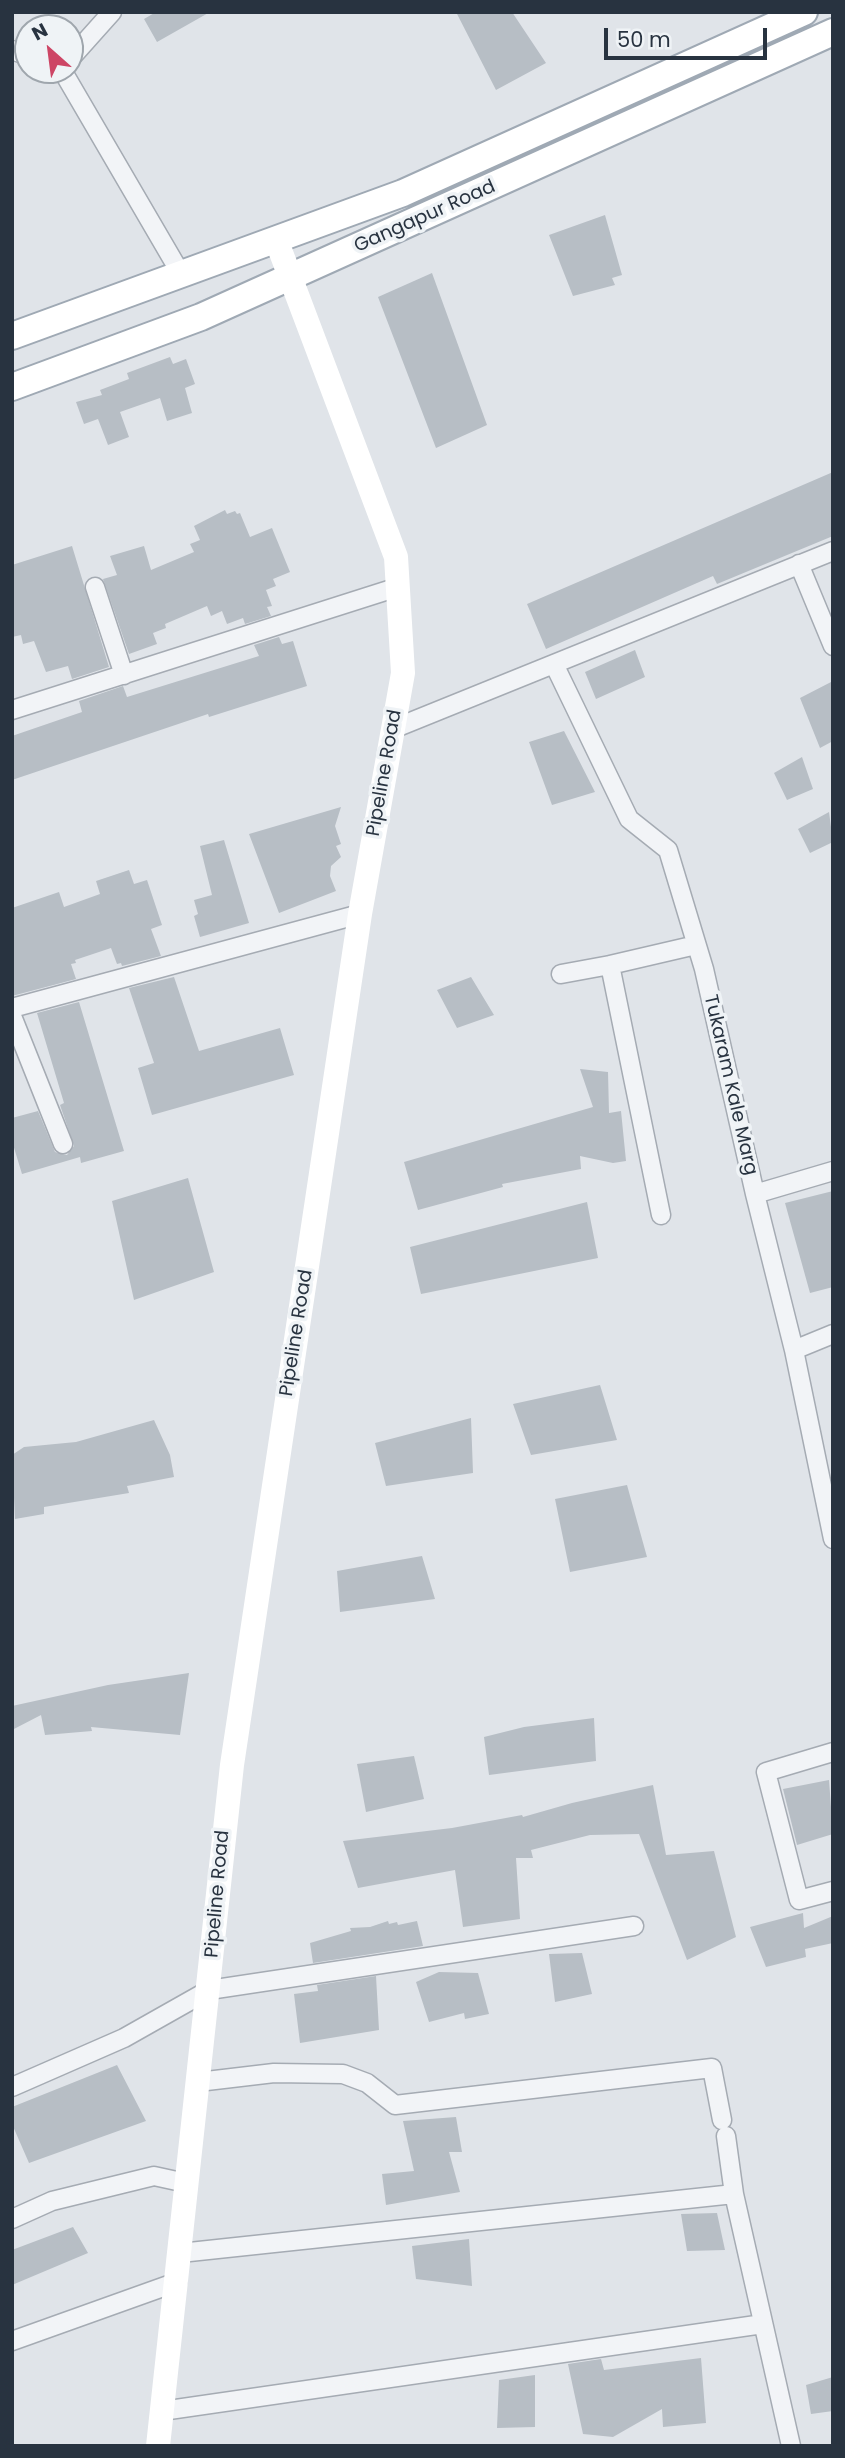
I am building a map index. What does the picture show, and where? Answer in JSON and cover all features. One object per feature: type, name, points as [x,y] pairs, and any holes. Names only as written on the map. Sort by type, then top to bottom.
[{"type":"main road","name":"Gangapur Road","points":[[12,336],[277,242],[403,193],[804,12]]},
{"type":"main road","name":"Gangapur Road","points":[[12,387],[201,317],[833,32]]},
{"type":"street","points":[[84,43],[111,12]]},
{"type":"street","points":[[70,84],[181,274]]},
{"type":"street","name":"Pipeline Road","points":[[158,2446],[232,1765],[360,914],[403,673],[396,557],[277,242]]},
{"type":"street","points":[[393,729],[833,551]]},
{"type":"street","points":[[799,564],[833,646]]},
{"type":"street","points":[[95,587],[124,675]]},
{"type":"street","points":[[12,710],[398,587]]},
{"type":"street","name":"Tukaram Kale Marg","points":[[554,664],[629,819],[668,850],[696,945],[794,1350],[833,1539]]},
{"type":"street","points":[[12,1008],[360,914]]},
{"type":"street","points":[[561,974],[696,945]]},
{"type":"street","points":[[610,965],[661,1215]]},
{"type":"street","points":[[12,1016],[62,1144]]},
{"type":"street","points":[[755,1194],[833,1171]]},
{"type":"street","points":[[794,1350],[833,1334]]},
{"type":"street","points":[[833,1752],[766,1772],[799,1900],[833,1891]]},
{"type":"street","points":[[12,2087],[124,2038],[209,1990],[634,1926]]},
{"type":"street","points":[[198,2082],[274,2073],[343,2074],[367,2083],[396,2105],[712,2068],[734,2194],[791,2446]]},
{"type":"street","points":[[12,2219],[52,2201],[154,2176],[186,2183]]},
{"type":"street","points":[[180,2253],[734,2194]]},
{"type":"street","points":[[12,2341],[177,2282]]},
{"type":"street","points":[[162,2411],[764,2324]]},
{"type":"building","points":[[156,12],[210,12],[157,42],[144,19]]},
{"type":"building","points":[[456,12],[512,12],[546,63],[496,90]]},
{"type":"building","points":[[605,215],[622,275],[612,278],[615,285],[573,296],[549,235]]},
{"type":"building","points":[[432,273],[487,425],[436,448],[378,297]]},
{"type":"building","points":[[170,357],[173,364],[186,359],[195,384],[185,388],[192,413],[167,421],[160,398],[120,412],[129,437],[108,445],[98,419],[84,424],[76,402],[102,395],[100,390],[129,379],[127,373]]},
{"type":"building","points":[[833,472],[833,536],[717,584],[713,576],[546,649],[527,604]]},
{"type":"building","points":[[225,510],[227,514],[235,511],[240,513],[250,537],[272,528],[290,572],[273,579],[276,586],[266,590],[272,606],[267,607],[271,616],[245,624],[243,618],[227,624],[222,611],[211,616],[207,606],[165,624],[166,628],[153,633],[157,644],[129,654],[103,579],[117,575],[110,556],[144,546],[151,570],[194,552],[190,544],[200,540],[194,526]]},
{"type":"building","points":[[72,546],[109,667],[72,679],[68,666],[46,672],[34,641],[23,644],[21,635],[12,637],[12,565]]},
{"type":"building","points":[[279,637],[282,644],[293,641],[307,686],[209,717],[208,714],[12,780],[12,736],[82,712],[79,701],[123,686],[127,697],[259,656],[254,645]]},
{"type":"building","points":[[635,650],[645,677],[596,699],[585,672]]},
{"type":"building","points":[[833,681],[833,741],[820,748],[800,698]]},
{"type":"building","points":[[564,731],[595,792],[552,805],[529,742]]},
{"type":"building","points":[[802,757],[813,789],[787,800],[774,773]]},
{"type":"building","points":[[341,807],[335,826],[341,844],[336,846],[341,857],[331,866],[330,876],[336,891],[279,913],[249,834]]},
{"type":"building","points":[[829,812],[833,842],[810,853],[798,829]]},
{"type":"building","points":[[224,840],[249,923],[200,937],[194,916],[198,914],[194,900],[212,895],[200,846]]},
{"type":"building","points":[[129,870],[134,884],[147,880],[162,925],[151,929],[161,956],[122,966],[121,963],[117,964],[111,948],[75,960],[76,963],[71,964],[76,979],[12,996],[12,908],[59,892],[64,907],[100,894],[96,881]]},
{"type":"building","points":[[174,977],[199,1051],[280,1028],[294,1075],[152,1115],[138,1068],[154,1063],[129,988]]},
{"type":"building","points":[[471,977],[494,1015],[457,1028],[437,990]]},
{"type":"building","points":[[79,1002],[124,1151],[81,1163],[80,1157],[22,1174],[12,1141],[12,1118],[38,1111],[55,1152],[67,1155],[74,1146],[60,1105],[64,1103],[37,1013]]},
{"type":"building","points":[[580,1069],[608,1072],[609,1113],[621,1111],[626,1161],[613,1163],[580,1156],[581,1169],[502,1184],[503,1187],[418,1210],[404,1162],[593,1107]]},
{"type":"building","points":[[188,1178],[214,1272],[134,1300],[112,1201]]},
{"type":"building","points":[[833,1191],[833,1287],[810,1293],[785,1203]]},
{"type":"building","points":[[587,1202],[598,1258],[421,1294],[410,1247]]},
{"type":"building","points":[[600,1385],[617,1440],[531,1455],[513,1404]]},
{"type":"building","points":[[471,1418],[473,1473],[386,1486],[375,1443]]},
{"type":"building","points":[[154,1420],[170,1455],[174,1477],[127,1486],[129,1493],[44,1507],[44,1514],[15,1519],[12,1455],[24,1447],[76,1442]]},
{"type":"building","points":[[627,1485],[647,1557],[570,1572],[555,1499]]},
{"type":"building","points":[[422,1556],[435,1599],[340,1612],[337,1571]]},
{"type":"building","points":[[189,1673],[180,1735],[91,1727],[92,1731],[45,1735],[41,1715],[12,1730],[12,1706],[108,1685]]},
{"type":"building","points":[[594,1718],[596,1761],[489,1775],[484,1737],[524,1727]]},
{"type":"building","points":[[414,1756],[424,1799],[366,1812],[357,1764]]},
{"type":"building","points":[[829,1780],[833,1834],[797,1845],[783,1789]]},
{"type":"building","points":[[653,1785],[666,1855],[714,1851],[736,1937],[687,1960],[639,1834],[590,1835],[531,1850],[533,1858],[516,1858],[520,1919],[463,1927],[455,1870],[358,1888],[343,1841],[452,1828],[522,1815],[523,1817]]},
{"type":"building","points":[[803,1913],[804,1928],[833,1916],[833,1943],[805,1949],[806,1957],[766,1967],[750,1927]]},
{"type":"building","points":[[388,1921],[389,1924],[397,1922],[398,1925],[417,1921],[423,1946],[313,1963],[310,1943],[351,1931],[350,1928],[370,1927]]},
{"type":"building","points":[[582,1953],[592,1994],[555,2002],[549,1954]]},
{"type":"building","points":[[439,1972],[478,1973],[489,2014],[465,2019],[464,2013],[429,2022],[416,1982]]},
{"type":"building","points":[[376,1976],[379,2030],[300,2043],[294,1994],[318,1991],[317,1985]]},
{"type":"building","points":[[117,2065],[146,2121],[29,2163],[12,2124],[12,2107]]},
{"type":"building","points":[[456,2117],[462,2152],[449,2152],[460,2192],[386,2205],[382,2174],[414,2171],[403,2121]]},
{"type":"building","points":[[717,2213],[725,2250],[687,2251],[681,2214]]},
{"type":"building","points":[[73,2227],[88,2253],[12,2285],[12,2250]]},
{"type":"building","points":[[469,2239],[472,2286],[416,2279],[412,2246]]},
{"type":"building","points":[[701,2358],[706,2423],[663,2427],[662,2409],[613,2437],[583,2434],[568,2364],[601,2359],[604,2370]]},
{"type":"building","points":[[535,2375],[535,2427],[497,2428],[499,2380]]},
{"type":"building","points":[[833,2377],[833,2411],[811,2414],[806,2385]]}]
